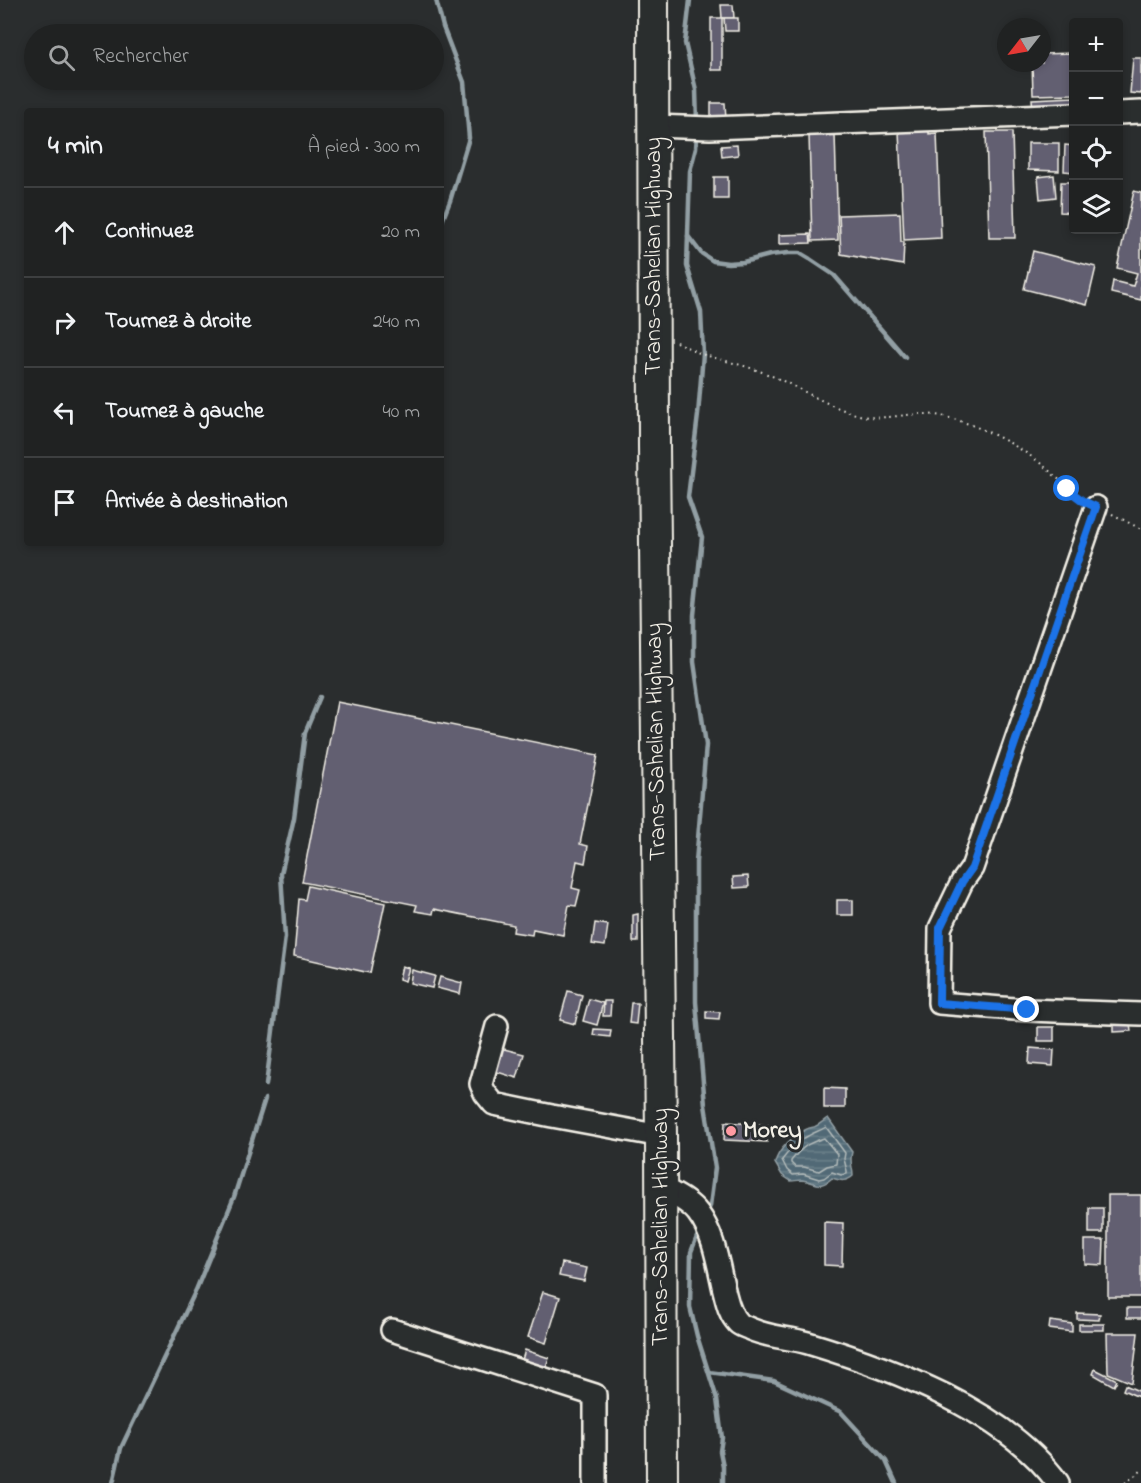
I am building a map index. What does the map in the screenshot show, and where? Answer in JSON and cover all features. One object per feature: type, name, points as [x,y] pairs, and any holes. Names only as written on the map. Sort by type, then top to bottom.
[{"type":"highway","name":"Trans-Sahelian Highway","points":[[652,0],[662,1483]]},
{"type":"street","points":[[1123,113],[1141,112]]},
{"type":"street","points":[[654,126],[711,128],[1069,114]]},
{"type":"street","points":[[1096,507],[972,868],[962,882],[940,928],[939,1003],[1027,1010],[1141,1014]]},
{"type":"street","points":[[497,1026],[482,1084],[485,1093],[494,1104],[661,1136]]},
{"type":"street","points":[[661,1187],[686,1201],[698,1212],[710,1233],[728,1308],[739,1324],[764,1335],[805,1342],[896,1372],[970,1409],[1017,1440],[1048,1469],[1058,1483]]},
{"type":"street","points":[[392,1330],[595,1395],[595,1483]]},
{"type":"path","points":[[654,333],[703,354],[762,372],[839,409],[866,416],[891,417],[914,413],[936,415],[964,422],[999,437],[1026,454],[1044,466],[1083,501],[1141,529]]},
{"type":"path","points":[[1125,1483],[1141,1472]]},
{"type":"water","points":[[828,1118],[852,1152],[853,1176],[843,1180],[832,1178],[824,1184],[818,1184],[802,1180],[791,1181],[782,1175],[775,1163],[787,1143],[808,1128],[815,1127]]},
{"type":"building","points":[[721,5],[733,5],[734,18],[722,18]]},
{"type":"building","points":[[711,18],[722,18],[722,70],[711,70]]},
{"type":"building","points":[[724,18],[738,18],[738,31],[725,31]]},
{"type":"building","points":[[1069,53],[1069,94],[1033,95],[1032,72],[1051,72],[1051,54]]},
{"type":"building","points":[[1133,58],[1141,58],[1141,94],[1130,93]]},
{"type":"building","points":[[1069,97],[1069,107],[1033,110],[1032,99]]},
{"type":"building","points":[[711,103],[725,103],[726,120],[711,120]]},
{"type":"building","points":[[929,130],[929,134],[937,133],[941,238],[904,240],[899,131]]},
{"type":"building","points":[[986,132],[1012,132],[1015,238],[989,238]]},
{"type":"building","points":[[835,134],[838,240],[812,241],[809,135]]},
{"type":"building","points":[[1028,143],[1059,143],[1059,171],[1028,170]]},
{"type":"building","points":[[737,145],[738,155],[722,157],[721,146]]},
{"type":"building","points":[[1065,145],[1069,145],[1069,172],[1064,171]]},
{"type":"building","points":[[1054,175],[1056,197],[1040,199],[1038,177]]},
{"type":"building","points":[[714,177],[728,177],[728,199],[714,199]]},
{"type":"building","points":[[1061,182],[1069,182],[1069,213],[1060,212]]},
{"type":"building","points":[[1134,191],[1141,193],[1141,300],[1111,293],[1113,281],[1133,286],[1137,273],[1117,268]]},
{"type":"building","points":[[900,213],[901,242],[904,242],[903,265],[841,254],[839,215]]},
{"type":"building","points":[[810,234],[811,243],[779,244],[779,235]]},
{"type":"building","points":[[1033,251],[1096,267],[1087,305],[1024,289]]},
{"type":"building","points":[[337,702],[598,755],[580,844],[588,846],[585,863],[577,861],[572,888],[580,890],[576,906],[569,905],[563,935],[533,929],[532,935],[513,932],[514,925],[434,909],[433,914],[415,911],[417,905],[302,882]]},
{"type":"building","points":[[748,876],[749,887],[734,888],[733,877]]},
{"type":"building","points":[[308,886],[385,903],[370,973],[294,956],[299,899],[305,900]]},
{"type":"building","points":[[837,900],[853,900],[853,915],[837,915]]},
{"type":"building","points":[[638,914],[638,942],[633,942],[633,915]]},
{"type":"building","points":[[595,923],[608,925],[605,946],[592,944]]},
{"type":"building","points":[[402,966],[409,968],[405,981],[399,979]]},
{"type":"building","points":[[412,970],[435,976],[432,988],[410,983]]},
{"type":"building","points":[[440,977],[462,983],[460,994],[437,988]]},
{"type":"building","points":[[568,991],[582,995],[575,1024],[560,1020]]},
{"type":"building","points":[[589,999],[603,1003],[597,1025],[583,1021]]},
{"type":"building","points":[[604,1001],[611,1001],[610,1016],[603,1016]]},
{"type":"building","points":[[631,1003],[638,1003],[636,1024],[629,1023]]},
{"type":"building","points":[[706,1011],[720,1012],[719,1019],[706,1018]]},
{"type":"building","points":[[1130,1023],[1131,1031],[1114,1032],[1114,1024]]},
{"type":"building","points":[[1038,1027],[1054,1027],[1054,1041],[1038,1041]]},
{"type":"building","points":[[594,1029],[611,1030],[610,1037],[593,1035]]},
{"type":"building","points":[[500,1048],[524,1054],[517,1078],[494,1071]]},
{"type":"building","points":[[1030,1048],[1054,1050],[1053,1066],[1029,1064]]},
{"type":"building","points":[[824,1088],[845,1089],[845,1108],[824,1108]]},
{"type":"building","points":[[725,1122],[768,1125],[767,1142],[724,1140]]},
{"type":"building","points":[[1108,1195],[1141,1195],[1141,1297],[1108,1297]]},
{"type":"building","points":[[1089,1208],[1103,1208],[1103,1233],[1089,1233]]},
{"type":"building","points":[[824,1222],[843,1223],[842,1266],[824,1265]]},
{"type":"building","points":[[1085,1240],[1104,1240],[1103,1265],[1085,1264]]},
{"type":"building","points":[[562,1263],[587,1268],[584,1281],[559,1276]]},
{"type":"building","points":[[543,1292],[560,1297],[546,1343],[528,1337]]},
{"type":"building","points":[[1127,1308],[1141,1308],[1141,1318],[1127,1318]]},
{"type":"building","points":[[1077,1313],[1100,1314],[1099,1320],[1077,1319]]},
{"type":"building","points":[[1050,1321],[1072,1324],[1072,1332],[1049,1329]]},
{"type":"building","points":[[1079,1324],[1104,1324],[1104,1330],[1079,1330]]},
{"type":"building","points":[[1107,1333],[1138,1333],[1132,1383],[1108,1373]]},
{"type":"building","points":[[525,1350],[549,1358],[546,1368],[522,1360]]},
{"type":"building","points":[[1095,1369],[1117,1380],[1114,1386],[1093,1374]]},
{"type":"building","points":[[1125,1385],[1141,1392],[1141,1398],[1123,1390]]},
{"type":"waterway","points":[[436,0],[442,24]]},
{"type":"waterway","points":[[690,0],[685,43],[696,90],[697,122]]},
{"type":"waterway","points":[[444,30],[464,82],[469,138],[444,216]]},
{"type":"waterway","points":[[697,133],[690,171],[687,266],[701,312],[703,354],[688,497],[702,537],[694,615],[694,662],[706,745],[696,862],[696,1002],[705,1105],[715,1168],[710,1206],[706,1215]]},
{"type":"waterway","points":[[688,236],[701,253],[713,261],[743,262],[770,255],[800,253],[834,275],[905,357]]},
{"type":"waterway","points":[[266,1085],[285,937],[281,874],[294,818],[305,733],[320,697]]},
{"type":"waterway","points":[[113,1483],[121,1448],[196,1290],[234,1197],[265,1099]]},
{"type":"waterway","points":[[700,1229],[691,1252],[690,1307],[717,1399],[722,1438],[720,1451],[723,1483]]},
{"type":"waterway","points":[[709,1372],[774,1381],[841,1412],[886,1461],[896,1483]]},
{"type":"place","name":"Morey","points":[[731,1131]]},
{"type":"route","points":[[1027,1010],[939,1003],[940,928],[962,882],[972,868],[1096,507],[1067,489]]}]
